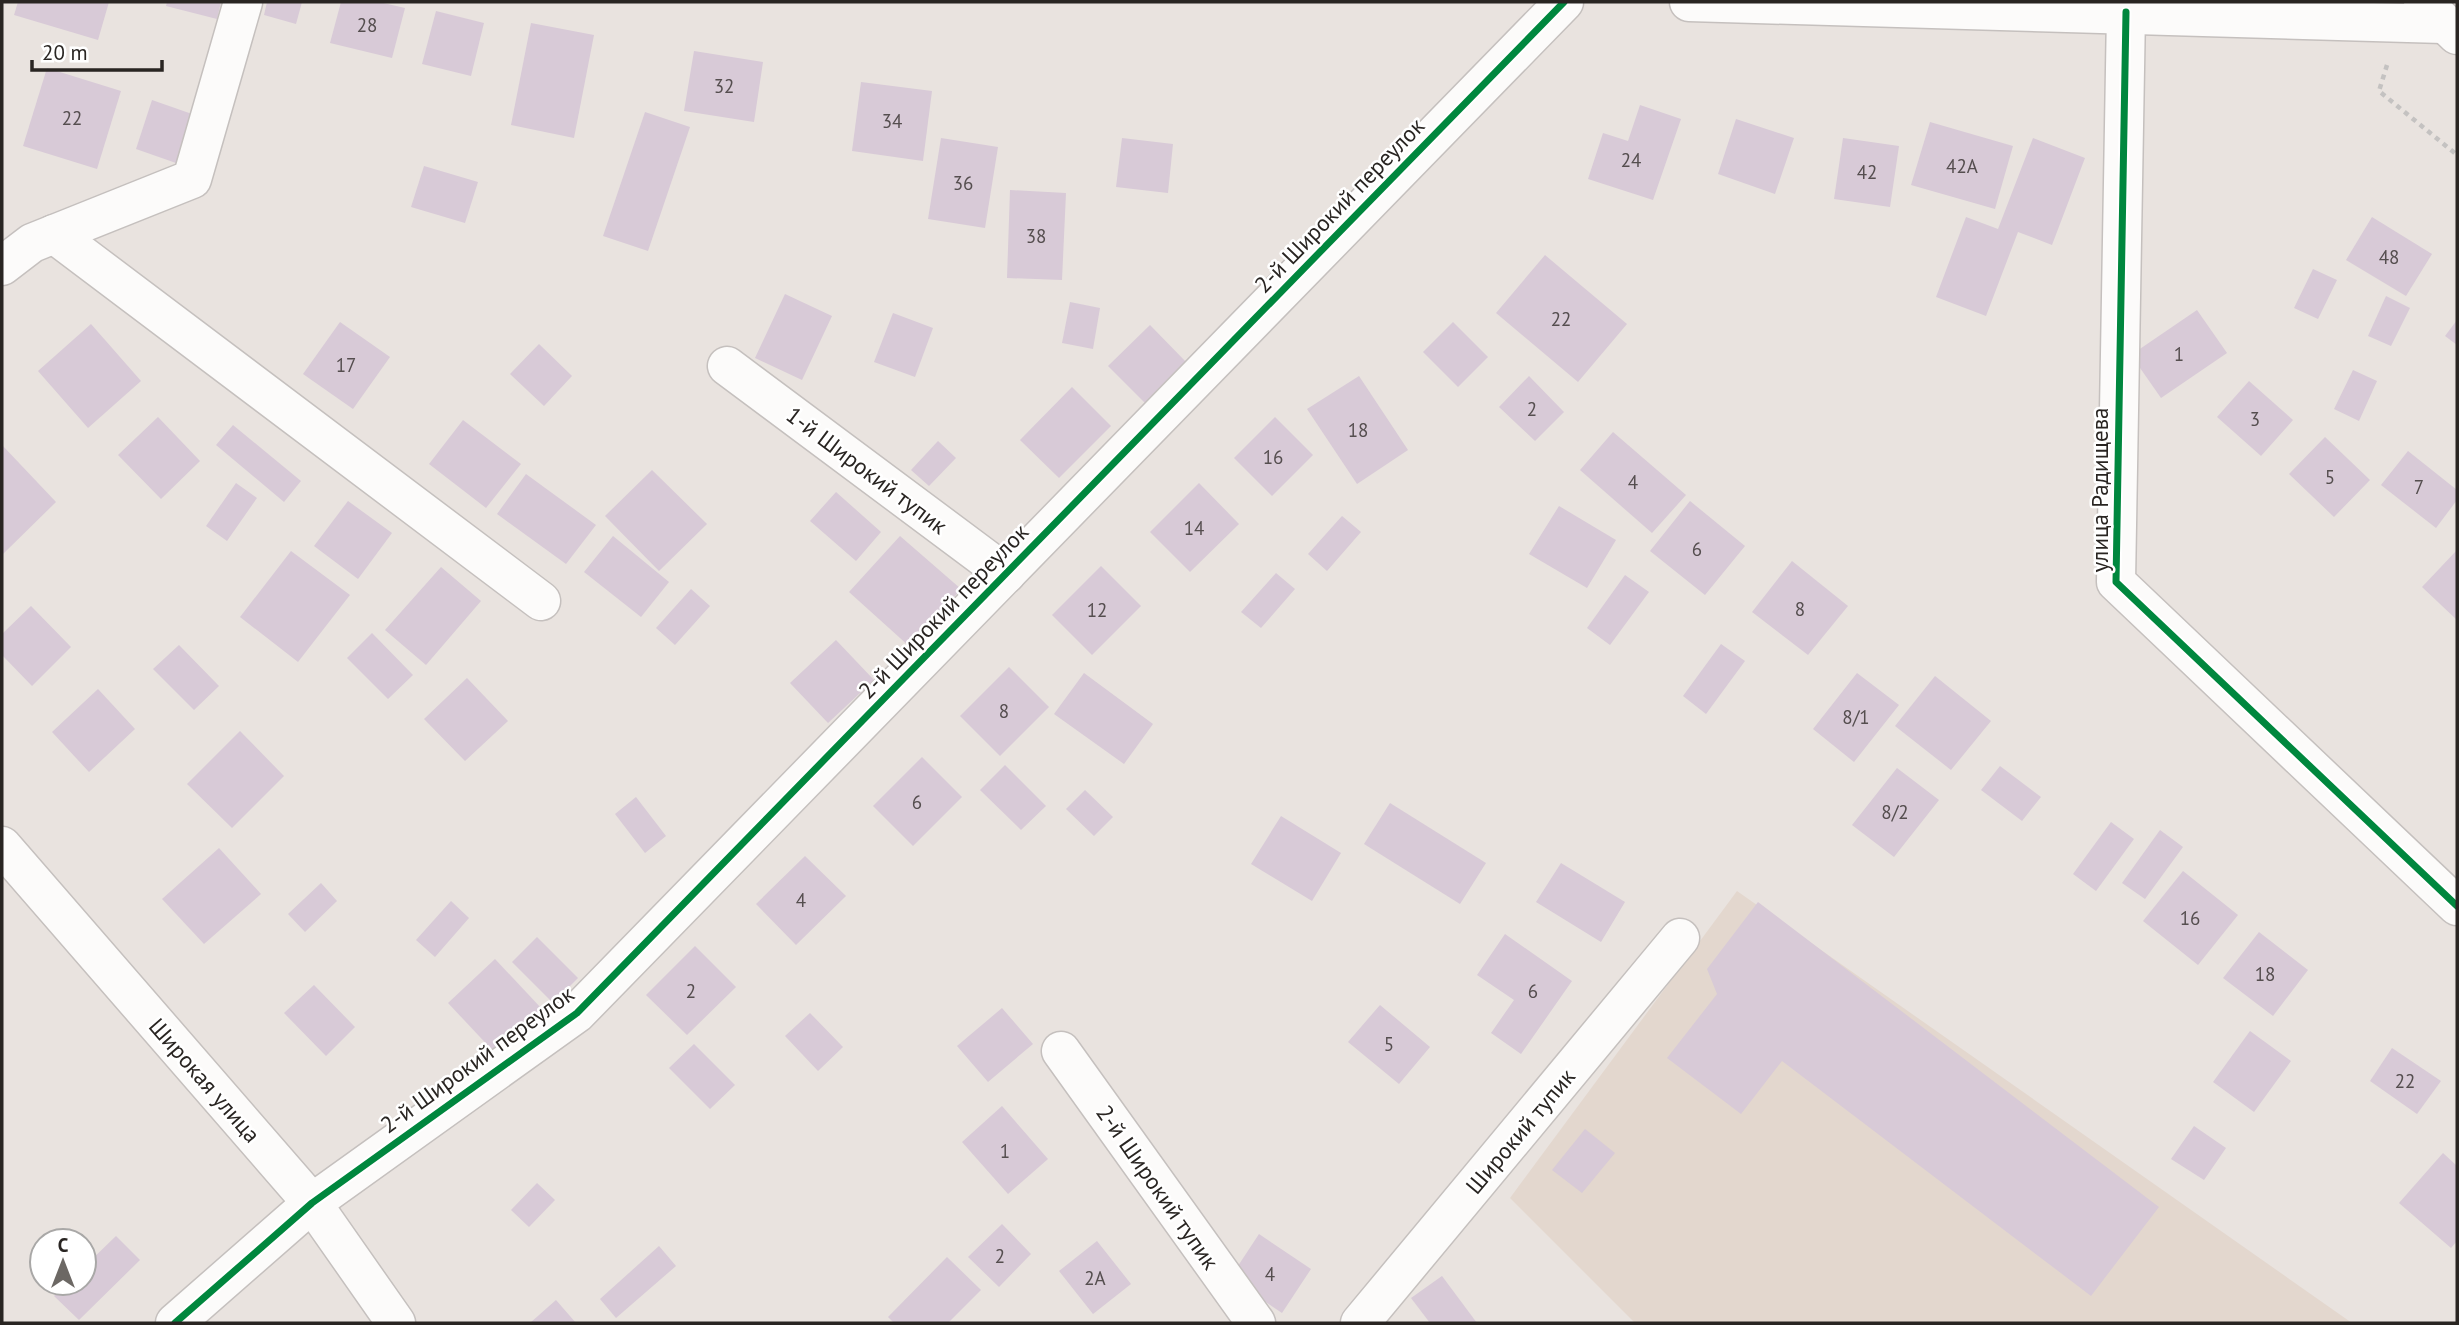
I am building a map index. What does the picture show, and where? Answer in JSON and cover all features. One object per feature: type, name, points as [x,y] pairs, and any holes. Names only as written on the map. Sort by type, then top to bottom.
[{"type":"street","points":[[2,266],[32,243],[192,179],[243,2]]},
{"type":"street","name":"2-й Широкий переулок","points":[[175,1323],[312,1203],[577,1013],[1564,2]]},
{"type":"street","points":[[1689,2],[2430,21]]},
{"type":"street","name":"улица Радищева","points":[[2126,12],[2116,582],[2457,906]]},
{"type":"street","points":[[54,234],[541,601]]},
{"type":"street","name":"1-й Широкий тупик","points":[[727,366],[1006,574]]},
{"type":"street","name":"Широкая улица","points":[[2,846],[312,1203],[396,1323]]},
{"type":"street","name":"Широкий тупик","points":[[1360,1323],[1680,938]]},
{"type":"street","name":"2-й Широкий тупик","points":[[1061,1051],[1255,1323]]},
{"type":"path","points":[[2430,21],[2379,91],[2457,155]]},
{"type":"shaded area","points":[[1737,891],[2352,1323],[1635,1323],[1510,1198]]},
{"type":"building","points":[[18,2],[109,2],[98,40],[14,15]]},
{"type":"building","points":[[167,2],[221,2],[217,19],[166,6]]},
{"type":"building","points":[[267,2],[302,2],[296,24],[264,15]]},
{"type":"building","points":[[341,2],[379,2],[405,8],[392,58],[330,43]]},
{"type":"building","points":[[436,11],[484,23],[471,76],[422,64]]},
{"type":"building","points":[[531,23],[594,35],[574,138],[511,125]]},
{"type":"building","points":[[694,51],[763,62],[754,122],[684,111]]},
{"type":"building","points":[[47,68],[121,91],[97,169],[23,146]]},
{"type":"building","points":[[861,82],[932,91],[923,161],[852,151]]},
{"type":"building","points":[[152,100],[192,114],[176,163],[136,149]]},
{"type":"building","points":[[1640,105],[1681,119],[1653,200],[1588,179],[1603,133],[1628,141]]},
{"type":"building","points":[[645,112],[690,127],[648,251],[603,236]]},
{"type":"building","points":[[1736,119],[1794,138],[1775,194],[1718,174]]},
{"type":"building","points":[[1930,122],[2013,146],[1995,209],[1911,185]]},
{"type":"building","points":[[941,138],[998,147],[985,228],[928,219]]},
{"type":"building","points":[[1122,138],[1173,144],[1168,193],[1116,187]]},
{"type":"building","points":[[1843,138],[1899,146],[1890,207],[1834,199]]},
{"type":"building","points":[[2033,138],[2085,158],[2052,245],[2018,232],[1986,316],[1936,297],[1966,217],[1998,229]]},
{"type":"building","points":[[424,166],[478,182],[465,223],[411,207]]},
{"type":"building","points":[[1010,190],[1066,193],[1062,280],[1007,278]]},
{"type":"building","points":[[2372,217],[2432,254],[2406,296],[2346,260]]},
{"type":"building","points":[[1545,255],[1627,324],[1578,382],[1496,313]]},
{"type":"building","points":[[2313,269],[2337,280],[2318,319],[2294,308]]},
{"type":"building","points":[[785,294],[832,316],[802,380],[755,358]]},
{"type":"building","points":[[2386,296],[2410,308],[2391,346],[2368,336]]},
{"type":"building","points":[[1070,302],[1100,308],[1093,349],[1062,343]]},
{"type":"building","points":[[2197,310],[2227,353],[2161,398],[2131,355]]},
{"type":"building","points":[[893,313],[933,328],[915,377],[874,362]]},
{"type":"building","points":[[2457,320],[2457,345],[2445,336]]},
{"type":"building","points":[[340,322],[390,357],[353,409],[303,374]]},
{"type":"building","points":[[1453,322],[1488,357],[1458,387],[1423,352]]},
{"type":"building","points":[[91,324],[141,381],[88,428],[38,371]]},
{"type":"building","points":[[1150,325],[1187,363],[1146,404],[1108,366]]},
{"type":"building","points":[[539,344],[572,376],[544,406],[510,374]]},
{"type":"building","points":[[2353,370],[2377,381],[2359,421],[2334,409]]},
{"type":"building","points":[[1359,376],[1408,450],[1357,484],[1307,409]]},
{"type":"building","points":[[1529,376],[1564,412],[1535,441],[1499,407]]},
{"type":"building","points":[[2249,381],[2293,420],[2261,456],[2217,417]]},
{"type":"building","points":[[1072,387],[1111,426],[1059,478],[1020,440]]},
{"type":"building","points":[[158,417],[200,461],[161,499],[118,455]]},
{"type":"building","points":[[1275,417],[1313,455],[1272,496],[1234,458]]},
{"type":"building","points":[[463,420],[521,464],[486,508],[429,464]]},
{"type":"building","points":[[233,425],[301,481],[284,502],[216,445]]},
{"type":"building","points":[[1613,432],[1686,495],[1652,533],[1580,470]]},
{"type":"building","points":[[2325,437],[2370,480],[2334,517],[2289,474]]},
{"type":"building","points":[[938,441],[956,458],[929,486],[911,470]]},
{"type":"building","points":[[2,445],[56,502],[2,555]]},
{"type":"building","points":[[2408,451],[2457,490],[2457,500],[2436,528],[2381,485]]},
{"type":"building","points":[[652,470],[707,524],[659,571],[605,516]]},
{"type":"building","points":[[526,474],[596,525],[566,564],[497,514]]},
{"type":"building","points":[[236,483],[257,498],[227,541],[206,526]]},
{"type":"building","points":[[1199,483],[1239,524],[1190,572],[1150,532]]},
{"type":"building","points":[[836,492],[881,532],[856,561],[810,521]]},
{"type":"building","points":[[348,501],[392,533],[358,579],[314,546]]},
{"type":"building","points":[[1690,501],[1745,546],[1705,595],[1650,551]]},
{"type":"building","points":[[1559,506],[1616,540],[1587,588],[1529,554]]},
{"type":"building","points":[[1342,516],[1361,532],[1327,571],[1308,554]]},
{"type":"building","points":[[613,536],[669,582],[641,617],[584,572]]},
{"type":"building","points":[[900,536],[961,589],[910,647],[849,592]]},
{"type":"building","points":[[2457,550],[2457,620],[2422,587]]},
{"type":"building","points":[[291,551],[350,595],[298,662],[240,617]]},
{"type":"building","points":[[1792,561],[1848,606],[1808,655],[1752,612]]},
{"type":"building","points":[[1101,566],[1141,606],[1092,655],[1052,615]]},
{"type":"building","points":[[441,567],[481,601],[426,665],[385,630]]},
{"type":"building","points":[[1276,573],[1295,589],[1261,628],[1241,612]]},
{"type":"building","points":[[1625,575],[1649,592],[1610,645],[1587,628]]},
{"type":"building","points":[[691,589],[710,606],[675,645],[656,628]]},
{"type":"building","points":[[31,606],[71,647],[32,686],[2,655],[2,634]]},
{"type":"building","points":[[372,633],[413,675],[388,699],[347,658]]},
{"type":"building","points":[[836,640],[874,680],[828,723],[790,683]]},
{"type":"building","points":[[1721,644],[1745,661],[1706,714],[1683,696]]},
{"type":"building","points":[[179,645],[219,686],[194,710],[153,669]]},
{"type":"building","points":[[1009,667],[1049,707],[1000,756],[960,716]]},
{"type":"building","points":[[1084,673],[1153,724],[1124,764],[1054,714]]},
{"type":"building","points":[[1857,673],[1899,705],[1854,762],[1813,729]]},
{"type":"building","points":[[1935,676],[1991,721],[1951,770],[1895,726]]},
{"type":"building","points":[[467,678],[508,721],[465,761],[424,719]]},
{"type":"building","points":[[98,689],[135,729],[89,772],[52,732]]},
{"type":"building","points":[[240,731],[284,776],[232,828],[187,784]]},
{"type":"building","points":[[922,757],[962,797],[913,846],[873,806]]},
{"type":"building","points":[[1005,765],[1046,806],[1021,830],[980,790]]},
{"type":"building","points":[[2000,766],[2041,797],[2022,821],[1981,790]]},
{"type":"building","points":[[1897,768],[1939,800],[1894,857],[1852,825]]},
{"type":"building","points":[[1085,790],[1113,817],[1094,836],[1066,809]]},
{"type":"building","points":[[636,797],[666,836],[645,853],[615,814]]},
{"type":"building","points":[[1390,803],[1486,863],[1460,904],[1364,844]]},
{"type":"building","points":[[1281,816],[1341,853],[1312,901],[1251,864]]},
{"type":"building","points":[[2111,822],[2134,839],[2096,891],[2073,874]]},
{"type":"building","points":[[2160,830],[2183,847],[2145,899],[2122,883]]},
{"type":"building","points":[[219,848],[261,894],[204,944],[162,899]]},
{"type":"building","points":[[805,856],[846,896],[796,945],[756,904]]},
{"type":"building","points":[[1561,863],[1625,902],[1601,942],[1536,902]]},
{"type":"building","points":[[2183,871],[2238,915],[2198,965],[2143,921]]},
{"type":"building","points":[[321,883],[337,901],[305,932],[288,914]]},
{"type":"building","points":[[451,901],[469,918],[435,957],[416,940]]},
{"type":"building","points":[[1758,902],[2159,1207],[2091,1296],[1782,1061],[1741,1114],[1667,1058],[1717,994],[1707,969]]},
{"type":"building","points":[[2259,932],[2308,970],[2273,1016],[2223,978]]},
{"type":"building","points":[[1505,934],[1572,981],[1521,1054],[1491,1033],[1514,1000],[1477,975]]},
{"type":"building","points":[[537,937],[578,978],[553,1003],[512,962]]},
{"type":"building","points":[[695,946],[736,987],[687,1035],[646,995]]},
{"type":"building","points":[[495,959],[542,1009],[495,1053],[448,1003]]},
{"type":"building","points":[[314,985],[355,1027],[326,1056],[284,1013]]},
{"type":"building","points":[[1380,1005],[1430,1047],[1399,1084],[1348,1042]]},
{"type":"building","points":[[1002,1008],[1033,1044],[988,1082],[957,1046]]},
{"type":"building","points":[[810,1013],[843,1047],[818,1071],[785,1036]]},
{"type":"building","points":[[2250,1031],[2291,1061],[2254,1112],[2213,1082]]},
{"type":"building","points":[[694,1044],[735,1085],[710,1109],[669,1068]]},
{"type":"building","points":[[2392,1048],[2441,1081],[2417,1114],[2370,1081]]},
{"type":"building","points":[[1002,1106],[1048,1159],[1008,1194],[962,1142]]},
{"type":"building","points":[[2194,1126],[2226,1148],[2204,1180],[2171,1159]]},
{"type":"building","points":[[1585,1129],[1615,1153],[1582,1193],[1552,1170]]},
{"type":"building","points":[[2443,1153],[2457,1166],[2457,1241],[2451,1248],[2399,1203]]},
{"type":"building","points":[[537,1183],[555,1200],[529,1227],[511,1210]]},
{"type":"building","points":[[1002,1224],[1031,1254],[999,1287],[968,1257]]},
{"type":"building","points":[[1259,1234],[1311,1269],[1282,1313],[1230,1278]]},
{"type":"building","points":[[116,1236],[140,1260],[79,1320],[55,1297],[98,1297],[98,1253]]},
{"type":"building","points":[[1097,1241],[1131,1284],[1093,1314],[1059,1271]]},
{"type":"building","points":[[659,1246],[676,1266],[616,1318],[600,1299]]},
{"type":"building","points":[[947,1257],[981,1290],[948,1323],[894,1323],[888,1317]]},
{"type":"building","points":[[1442,1276],[1477,1323],[1430,1323],[1411,1298]]},
{"type":"building","points":[[556,1300],[576,1323],[530,1323]]},
{"type":"cycle path","points":[[175,1323],[312,1203],[577,1013],[1564,2]]},
{"type":"cycle path","points":[[2126,12],[2116,582],[2457,906]]}]
